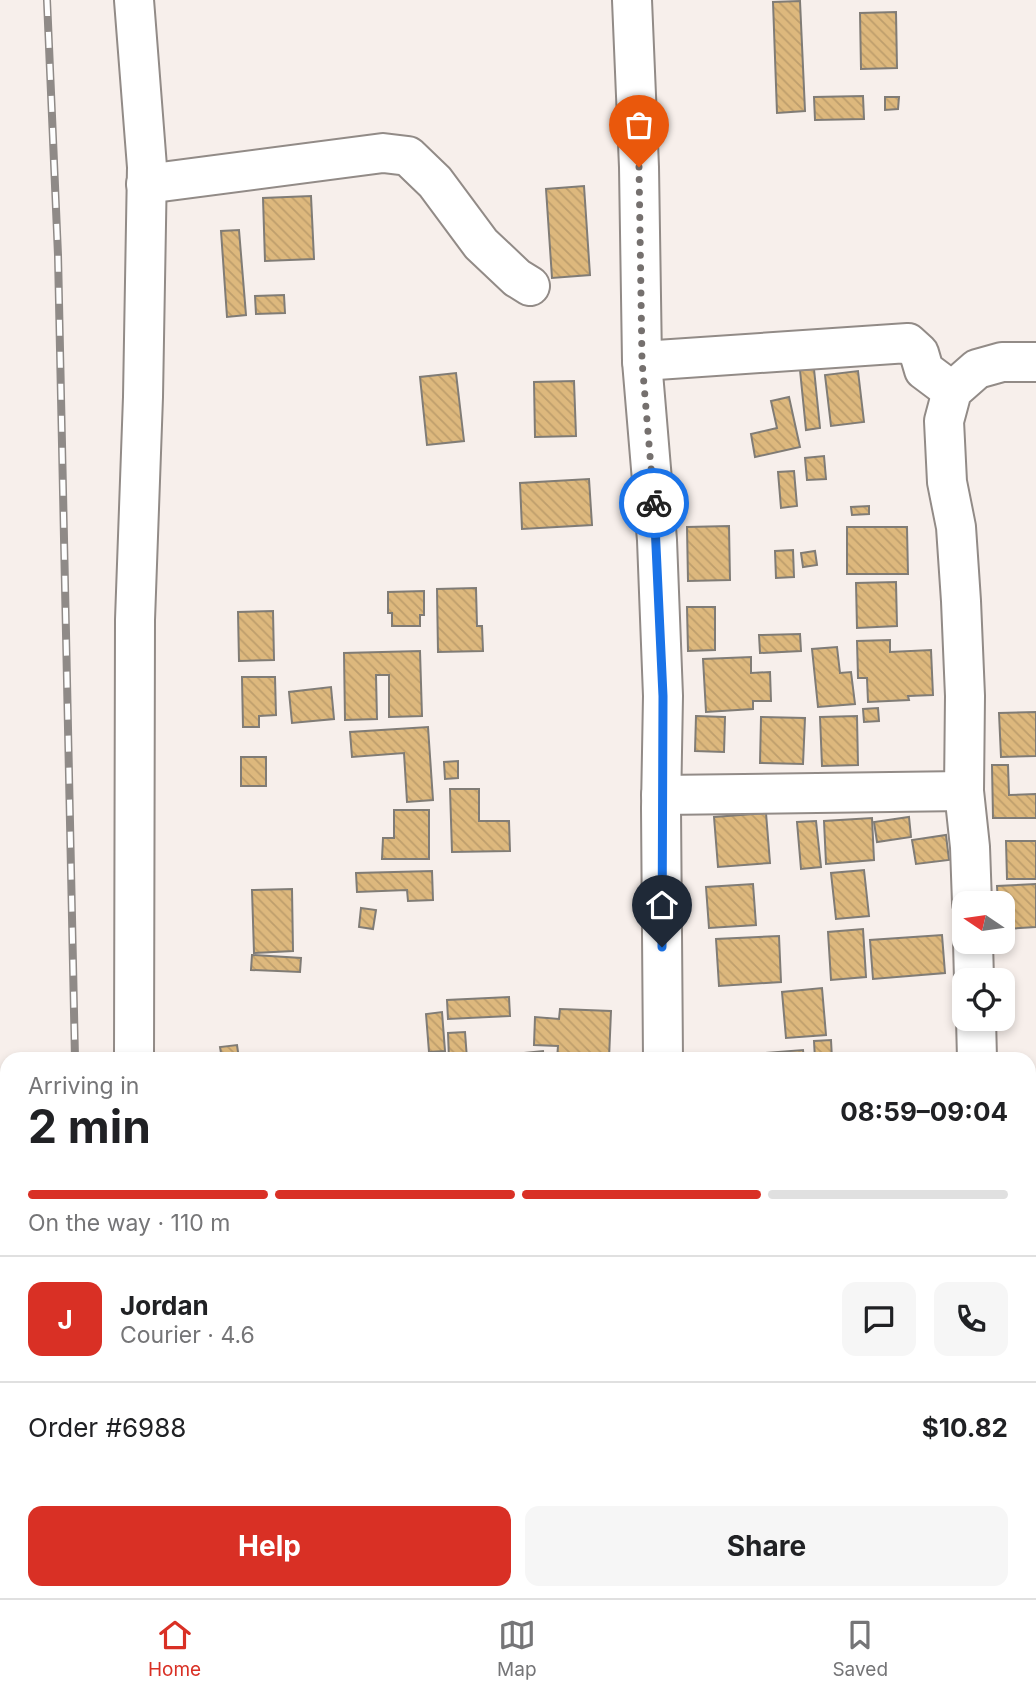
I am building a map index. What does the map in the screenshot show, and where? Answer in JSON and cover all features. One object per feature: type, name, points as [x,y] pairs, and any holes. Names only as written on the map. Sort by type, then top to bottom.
[{"type":"street","points":[[134,0],[146,184],[143,397],[135,620],[134,1052]]},
{"type":"street","points":[[632,0],[639,167],[642,361],[657,540],[663,696],[663,1052]]},
{"type":"street","points":[[146,184],[383,153],[408,156],[435,182],[481,244],[517,278],[530,286]]},
{"type":"street","points":[[642,361],[908,343],[919,353],[924,370],[952,391]]},
{"type":"street","points":[[972,891],[964,791],[965,696],[961,601],[956,527],[947,482],[944,421],[952,391],[977,369],[1002,362],[1036,362]]},
{"type":"street","points":[[661,795],[964,791]]},
{"type":"street","points":[[976,1031],[977,1052]]},
{"type":"building","points":[[800,1],[805,111],[777,113],[773,2]]},
{"type":"building","points":[[896,12],[897,68],[861,69],[860,13]]},
{"type":"building","points":[[863,96],[864,119],[815,120],[814,97]]},
{"type":"building","points":[[885,97],[899,97],[898,109],[885,110]]},
{"type":"building","points":[[584,186],[590,275],[552,278],[546,189]]},
{"type":"building","points":[[311,196],[314,259],[265,261],[263,198]]},
{"type":"building","points":[[239,230],[246,315],[227,317],[221,231]]},
{"type":"building","points":[[284,295],[285,313],[256,314],[255,296]]},
{"type":"building","points":[[814,369],[820,428],[806,430],[800,370]]},
{"type":"building","points":[[858,371],[864,422],[831,426],[825,375]]},
{"type":"building","points":[[456,373],[464,441],[427,445],[420,377]]},
{"type":"building","points":[[574,381],[576,436],[535,437],[534,382]]},
{"type":"building","points":[[789,397],[800,447],[755,457],[751,434],[777,428],[771,401]]},
{"type":"building","points":[[824,456],[826,479],[807,480],[805,458]]},
{"type":"building","points":[[794,471],[797,506],[781,508],[778,472]]},
{"type":"building","points":[[589,479],[592,525],[522,529],[520,483]]},
{"type":"building","points":[[869,506],[869,514],[852,515],[851,507]]},
{"type":"building","points":[[729,526],[730,580],[688,581],[687,527]]},
{"type":"building","points":[[847,527],[907,527],[908,574],[847,574]]},
{"type":"building","points":[[793,550],[794,577],[776,578],[775,551]]},
{"type":"building","points":[[815,551],[817,565],[803,567],[801,553]]},
{"type":"building","points":[[896,582],[897,626],[857,628],[856,583]]},
{"type":"building","points":[[476,588],[477,626],[482,626],[483,651],[438,652],[437,589]]},
{"type":"building","points":[[424,591],[424,615],[420,615],[420,626],[392,626],[392,613],[388,613],[388,592]]},
{"type":"building","points":[[687,607],[715,607],[715,650],[688,651]]},
{"type":"building","points":[[273,611],[274,660],[239,661],[238,612]]},
{"type":"building","points":[[800,634],[801,651],[760,653],[759,635]]},
{"type":"building","points":[[890,640],[890,652],[931,650],[933,695],[908,696],[909,700],[868,702],[867,678],[858,678],[857,641]]},
{"type":"building","points":[[837,647],[840,673],[851,672],[855,704],[818,707],[812,649]]},
{"type":"building","points":[[420,651],[422,716],[389,717],[389,675],[376,675],[377,719],[345,720],[344,653]]},
{"type":"building","points":[[751,657],[751,673],[770,672],[771,701],[753,701],[753,709],[706,712],[703,659]]},
{"type":"building","points":[[242,677],[275,677],[276,715],[259,716],[259,727],[243,727]]},
{"type":"building","points":[[331,687],[334,719],[292,723],[289,692]]},
{"type":"building","points":[[878,708],[879,721],[864,722],[863,709]]},
{"type":"building","points":[[1036,712],[1036,756],[1001,757],[999,713]]},
{"type":"building","points":[[696,716],[725,717],[724,752],[695,751]]},
{"type":"building","points":[[857,716],[858,765],[822,766],[820,717]]},
{"type":"building","points":[[761,717],[805,718],[803,764],[760,763]]},
{"type":"building","points":[[428,727],[433,800],[407,802],[404,753],[352,757],[350,732]]},
{"type":"building","points":[[241,757],[266,757],[266,786],[241,786]]},
{"type":"building","points":[[458,761],[458,778],[445,779],[444,762]]},
{"type":"building","points":[[992,765],[1008,765],[1009,795],[1036,794],[1036,818],[993,818]]},
{"type":"building","points":[[450,789],[479,789],[479,821],[509,821],[510,851],[452,852]]},
{"type":"building","points":[[394,810],[429,810],[429,859],[382,859],[383,838],[394,838]]},
{"type":"building","points":[[766,813],[770,863],[718,867],[714,817]]},
{"type":"building","points":[[909,817],[911,837],[877,842],[874,822]]},
{"type":"building","points":[[872,818],[874,860],[826,864],[824,821]]},
{"type":"building","points":[[816,821],[821,867],[801,869],[797,822]]},
{"type":"building","points":[[946,835],[949,860],[916,864],[912,840]]},
{"type":"building","points":[[1006,841],[1036,841],[1036,879],[1007,879]]},
{"type":"building","points":[[864,870],[869,916],[836,919],[831,873]]},
{"type":"building","points":[[432,871],[433,900],[408,901],[407,890],[357,892],[356,873]]},
{"type":"building","points":[[753,884],[756,925],[709,928],[706,887]]},
{"type":"building","points":[[1036,884],[1036,927],[1015,928],[1015,891],[997,891],[997,886]]},
{"type":"building","points":[[292,889],[293,951],[254,953],[252,890]]},
{"type":"building","points":[[361,908],[376,910],[373,929],[359,927]]},
{"type":"building","points":[[863,929],[866,977],[831,980],[828,932]]},
{"type":"building","points":[[942,935],[945,973],[873,979],[870,940]]},
{"type":"building","points":[[779,936],[781,982],[719,986],[716,939]]},
{"type":"building","points":[[252,955],[301,958],[300,972],[251,970]]},
{"type":"building","points":[[822,988],[826,1035],[786,1038],[782,992]]},
{"type":"building","points":[[509,997],[510,1016],[448,1019],[447,1000]]},
{"type":"building","points":[[560,1009],[611,1011],[609,1052],[558,1052],[558,1046],[534,1045],[535,1017],[559,1019]]},
{"type":"building","points":[[442,1012],[445,1051],[429,1052],[426,1014]]},
{"type":"building","points":[[465,1032],[466,1052],[449,1052],[448,1033]]},
{"type":"building","points":[[831,1040],[832,1052],[815,1052],[814,1041]]},
{"type":"building","points":[[237,1045],[238,1052],[221,1052],[220,1047]]},
{"type":"railway","points":[[47,0],[58,255],[75,1052]]},
{"type":"way so far","points":[[639,167],[642,361],[654,503]]},
{"type":"route","points":[[654,503],[663,696],[662,947]]}]
